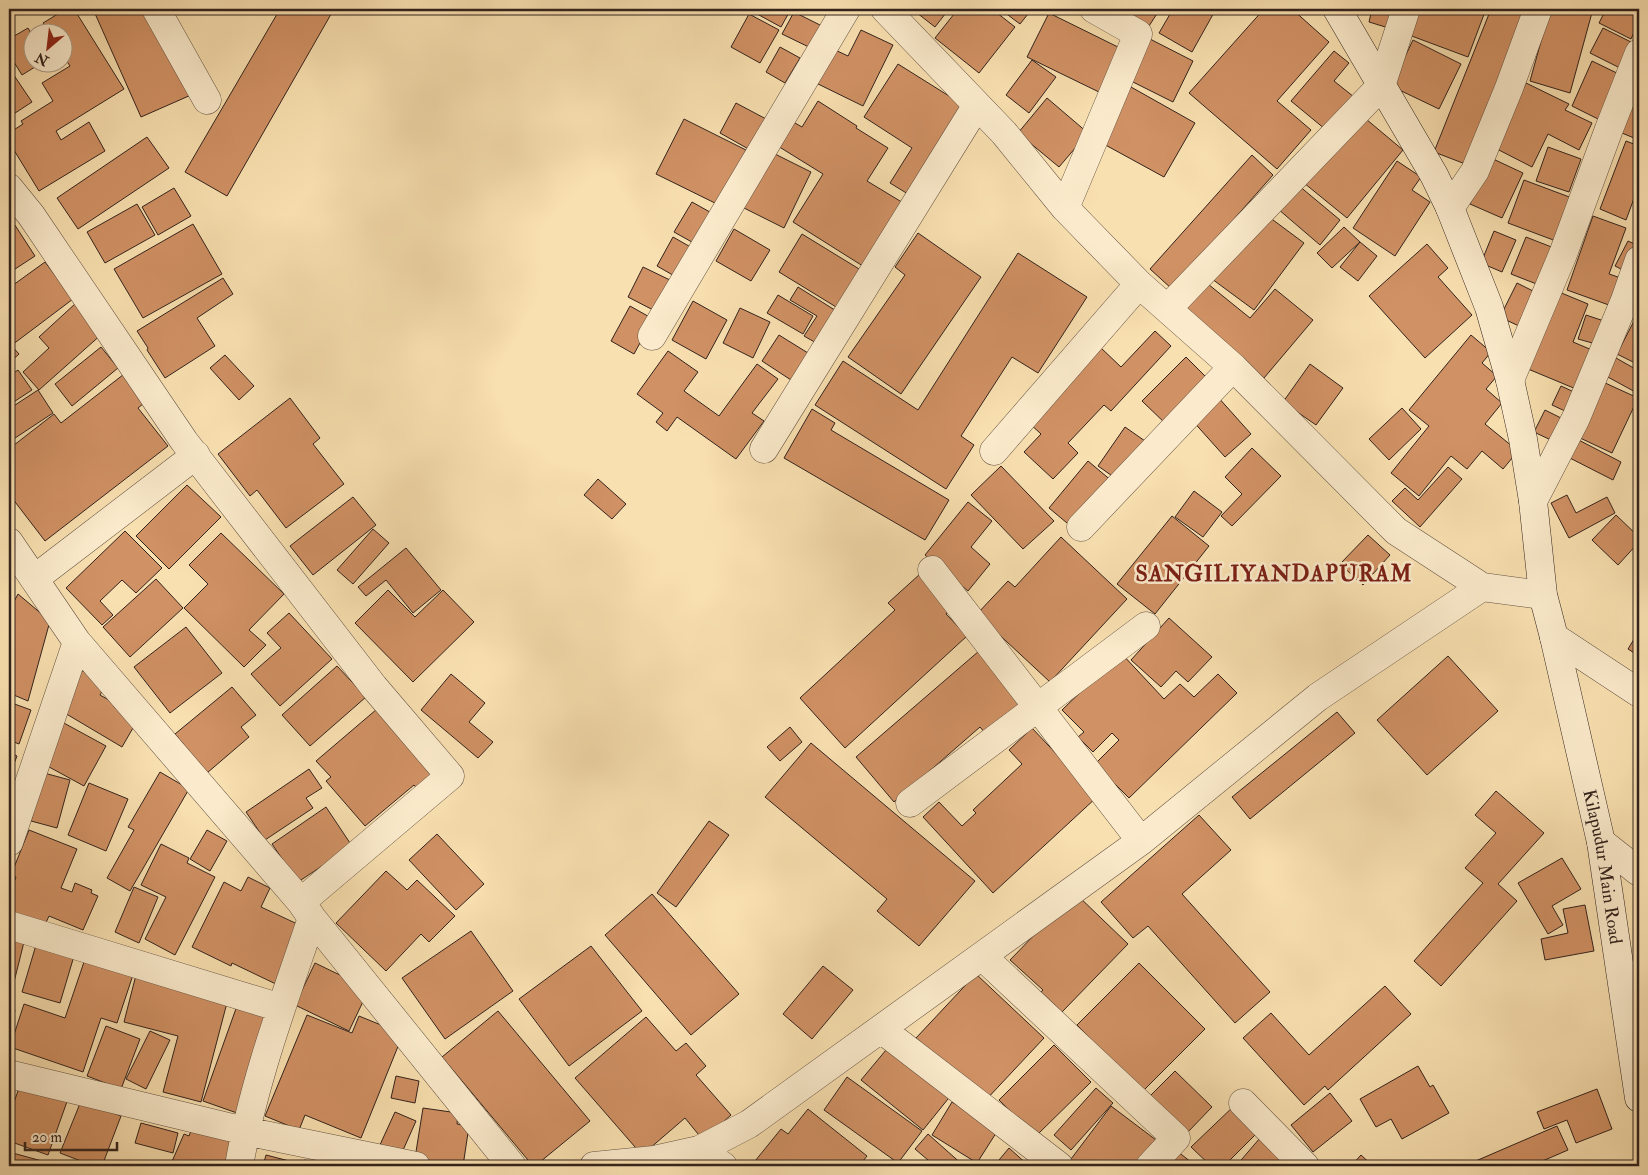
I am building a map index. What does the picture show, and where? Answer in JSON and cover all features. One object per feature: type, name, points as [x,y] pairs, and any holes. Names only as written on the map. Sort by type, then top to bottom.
[{"type":"street","points":[[156,9],[207,100]]},
{"type":"street","points":[[652,336],[846,9]]},
{"type":"street","points":[[885,9],[1004,133],[1065,208],[1140,284],[1234,367],[1396,531],[1482,587],[1543,596]]},
{"type":"street","points":[[1065,208],[1138,34],[1094,9]]},
{"type":"street","name":"Kilapudur Main Road","points":[[1337,9],[1434,174],[1450,208],[1488,307],[1510,380],[1523,439],[1533,501],[1543,596],[1554,636],[1601,842],[1639,1098]]},
{"type":"street","points":[[1168,308],[1381,86],[1406,9]]},
{"type":"street","points":[[1450,208],[1475,171],[1509,88],[1538,9]]},
{"type":"street","points":[[1510,380],[1563,254],[1639,53]]},
{"type":"street","points":[[764,449],[977,106]]},
{"type":"street","points":[[9,188],[30,215],[196,456],[374,687],[450,776],[307,910],[281,1008],[245,1130],[239,1166]]},
{"type":"street","points":[[1533,501],[1576,418],[1639,260]]},
{"type":"street","points":[[994,452],[1140,284]]},
{"type":"street","points":[[1081,527],[1234,367]]},
{"type":"street","points":[[34,579],[196,456]]},
{"type":"street","points":[[9,542],[77,642],[307,910],[512,1166]]},
{"type":"street","points":[[932,570],[1141,841]]},
{"type":"street","points":[[594,1166],[654,1163],[699,1150],[749,1124],[1141,841],[1318,697],[1482,587]]},
{"type":"street","points":[[910,803],[1146,626]]},
{"type":"street","points":[[1554,636],[1639,693]]},
{"type":"street","points":[[9,842],[77,642]]},
{"type":"street","points":[[1601,842],[1639,872]]},
{"type":"street","points":[[9,925],[281,1008]]},
{"type":"street","points":[[982,956],[1176,1138],[1150,1166]]},
{"type":"street","points":[[881,1029],[1059,1166]]},
{"type":"street","points":[[9,1074],[245,1130],[416,1166]]},
{"type":"street","points":[[1243,1103],[1305,1166]]},
{"type":"street","points":[[699,1150],[724,1166]]},
{"type":"building","points":[[66,9],[74,9],[124,89],[56,131],[61,140],[89,122],[105,151],[39,191],[9,142],[9,133],[23,124],[21,121],[53,101],[42,83],[60,72],[72,72],[72,22],[45,22]]},
{"type":"building","points":[[93,9],[151,9],[191,95],[141,117]]},
{"type":"building","points":[[280,9],[334,9],[227,196],[185,172]]},
{"type":"building","points":[[748,9],[791,9],[781,27]]},
{"type":"building","points":[[912,9],[949,9],[935,27]]},
{"type":"building","points":[[958,9],[992,9],[1015,27],[979,73],[935,38]]},
{"type":"building","points":[[1000,9],[1032,9],[1020,24]]},
{"type":"building","points":[[1127,9],[1160,9],[1149,26],[1126,11]]},
{"type":"building","points":[[1173,9],[1216,9],[1192,52],[1159,33]]},
{"type":"building","points":[[1264,9],[1292,9],[1329,42],[1277,101],[1311,130],[1277,169],[1189,93]]},
{"type":"building","points":[[1372,9],[1398,9],[1392,29],[1369,22]]},
{"type":"building","points":[[1419,9],[1486,9],[1468,57],[1409,35]]},
{"type":"building","points":[[1491,9],[1530,9],[1468,165],[1434,152]]},
{"type":"building","points":[[1550,9],[1593,9],[1570,93],[1530,81]]},
{"type":"building","points":[[1606,9],[1639,9],[1639,21],[1631,39],[1599,23]]},
{"type":"building","points":[[794,12],[828,29],[817,51],[782,34]]},
{"type":"building","points":[[1049,13],[1122,49],[1101,93],[1027,57]]},
{"type":"building","points":[[749,14],[779,30],[760,63],[731,47]]},
{"type":"building","points":[[1603,28],[1637,45],[1624,70],[1590,53]]},
{"type":"building","points":[[861,30],[893,45],[863,106],[816,83],[833,49],[848,56]]},
{"type":"building","points":[[22,31],[22,72],[27,72],[22,75],[9,54],[9,39]]},
{"type":"building","points":[[1150,39],[1193,61],[1173,102],[1129,80]]},
{"type":"building","points":[[1413,40],[1461,64],[1439,109],[1391,86]]},
{"type":"building","points":[[780,47],[800,58],[785,83],[766,72]]},
{"type":"building","points":[[1334,51],[1349,63],[1334,81],[1359,101],[1331,134],[1291,101]]},
{"type":"building","points":[[1032,60],[1056,77],[1029,113],[1006,95]]},
{"type":"building","points":[[1592,61],[1623,76],[1602,121],[1572,106]]},
{"type":"building","points":[[898,64],[965,106],[908,194],[890,183],[912,148],[864,117]]},
{"type":"building","points":[[9,68],[32,102],[9,117]]},
{"type":"building","points":[[1639,79],[1639,140],[1617,131]]},
{"type":"building","points":[[1526,83],[1569,104],[1565,110],[1592,123],[1579,150],[1548,134],[1532,167],[1495,148]]},
{"type":"building","points":[[1131,87],[1195,123],[1164,177],[1100,142]]},
{"type":"building","points":[[1047,98],[1088,133],[1059,167],[1018,133]]},
{"type":"building","points":[[818,101],[888,148],[867,181],[905,204],[866,268],[793,222],[823,174],[773,143],[788,119],[802,127]]},
{"type":"building","points":[[736,103],[768,120],[752,151],[720,133]]},
{"type":"building","points":[[1360,114],[1403,150],[1347,218],[1304,183]]},
{"type":"building","points":[[684,119],[746,150],[719,205],[656,174]]},
{"type":"building","points":[[147,137],[169,168],[78,229],[57,198]]},
{"type":"building","points":[[1626,141],[1639,146],[1639,185],[1626,220],[1600,209]]},
{"type":"building","points":[[1548,147],[1581,159],[1569,192],[1536,181]]},
{"type":"building","points":[[767,150],[811,172],[784,228],[740,206]]},
{"type":"building","points":[[1252,155],[1273,175],[1172,289],[1150,269]]},
{"type":"building","points":[[1491,158],[1523,173],[1502,218],[1470,204]]},
{"type":"building","points":[[1397,161],[1421,177],[1412,190],[1430,202],[1395,256],[1353,228]]},
{"type":"building","points":[[1524,180],[1572,198],[1556,241],[1508,223]]},
{"type":"building","points":[[1298,185],[1340,220],[1320,245],[1278,209]]},
{"type":"building","points":[[174,188],[191,216],[158,235],[142,207]]},
{"type":"building","points":[[692,202],[717,216],[699,246],[674,232]]},
{"type":"building","points":[[137,204],[155,235],[105,263],[87,232]]},
{"type":"building","points":[[1265,214],[1304,243],[1254,310],[1208,276]]},
{"type":"building","points":[[9,216],[35,256],[9,273]]},
{"type":"building","points":[[1593,216],[1626,228],[1609,274],[1630,281],[1620,309],[1567,290]]},
{"type":"building","points":[[193,224],[222,274],[143,318],[114,269]]},
{"type":"building","points":[[1344,227],[1360,242],[1332,268],[1317,253]]},
{"type":"building","points":[[734,229],[770,250],[751,281],[716,261]]},
{"type":"building","points":[[1494,231],[1516,240],[1502,272],[1481,263]]},
{"type":"building","points":[[918,233],[981,277],[901,394],[848,357],[905,275],[895,267]]},
{"type":"building","points":[[802,234],[864,272],[841,310],[779,272]]},
{"type":"building","points":[[673,237],[694,249],[678,278],[657,266]]},
{"type":"building","points":[[1526,237],[1554,248],[1539,285],[1511,274]]},
{"type":"building","points":[[1628,241],[1639,246],[1639,256],[1631,274],[1615,266]]},
{"type":"building","points":[[1360,242],[1377,256],[1358,281],[1340,267]]},
{"type":"building","points":[[1427,244],[1448,268],[1438,277],[1472,315],[1425,358],[1369,296]]},
{"type":"building","points":[[1018,253],[1087,297],[1038,373],[1012,357],[961,436],[974,445],[946,489],[815,405],[843,361],[918,410]]},
{"type":"building","points":[[45,262],[73,299],[12,345],[9,340],[9,288]]},
{"type":"building","points":[[643,267],[672,281],[657,312],[628,297]]},
{"type":"building","points":[[223,278],[233,294],[197,318],[215,346],[165,378],[137,331]]},
{"type":"building","points":[[1203,280],[1250,318],[1275,289],[1313,320],[1264,378],[1180,308]]},
{"type":"building","points":[[1517,283],[1539,294],[1523,328],[1500,317]]},
{"type":"building","points":[[798,287],[838,312],[818,344],[804,336],[817,316],[790,300]]},
{"type":"building","points":[[1559,292],[1588,304],[1573,342],[1592,350],[1576,389],[1528,369]]},
{"type":"building","points":[[778,295],[813,316],[803,334],[767,313]]},
{"type":"building","points":[[693,301],[727,320],[706,359],[672,340]]},
{"type":"building","points":[[76,303],[103,333],[39,390],[23,372],[49,348],[39,337]]},
{"type":"building","points":[[630,306],[653,319],[634,354],[611,341]]},
{"type":"building","points":[[740,308],[770,322],[753,358],[723,343]]},
{"type":"building","points":[[1586,315],[1604,321],[1596,344],[1578,339]]},
{"type":"building","points":[[1635,319],[1639,321],[1639,365],[1617,354]]},
{"type":"building","points":[[1155,331],[1171,346],[1111,411],[1104,405],[1068,443],[1078,453],[1053,479],[1024,452],[1041,434],[1029,423],[1100,347],[1121,367]]},
{"type":"building","points":[[779,335],[808,353],[791,380],[762,361]]},
{"type":"building","points":[[1471,335],[1491,352],[1482,363],[1497,376],[1486,389],[1502,403],[1485,424],[1518,451],[1503,469],[1482,451],[1467,469],[1451,456],[1419,496],[1391,473],[1429,426],[1409,410]]},
{"type":"building","points":[[9,343],[19,354],[9,363]]},
{"type":"building","points":[[101,347],[118,368],[72,406],[55,384]]},
{"type":"building","points":[[668,351],[698,372],[684,391],[719,416],[757,364],[778,379],[752,413],[764,421],[736,459],[677,417],[667,431],[656,422],[663,413],[637,394]]},
{"type":"building","points":[[225,355],[254,386],[239,400],[210,368]]},
{"type":"building","points":[[1186,357],[1210,381],[1167,425],[1142,401]]},
{"type":"building","points":[[1616,358],[1639,371],[1639,394],[1606,376]]},
{"type":"building","points":[[1310,364],[1343,388],[1316,425],[1283,402]]},
{"type":"building","points":[[18,370],[32,390],[9,405],[9,376]]},
{"type":"building","points":[[128,371],[149,399],[138,408],[168,446],[45,541],[9,494],[9,449],[54,414],[61,423]]},
{"type":"building","points":[[1603,382],[1638,398],[1612,453],[1578,437]]},
{"type":"building","points":[[1561,386],[1574,392],[1565,411],[1552,405]]},
{"type":"building","points":[[38,390],[53,413],[9,442],[9,409]]},
{"type":"building","points":[[1217,396],[1251,434],[1225,457],[1191,419]]},
{"type":"building","points":[[290,398],[320,438],[313,444],[344,484],[286,528],[257,490],[250,496],[218,454]]},
{"type":"building","points":[[1402,408],[1421,429],[1389,460],[1369,439]]},
{"type":"building","points":[[812,409],[835,423],[831,430],[949,500],[925,540],[784,458]]},
{"type":"building","points":[[1545,410],[1563,419],[1553,441],[1534,432]]},
{"type":"building","points":[[1125,427],[1145,441],[1118,480],[1098,466]]},
{"type":"building","points":[[1571,436],[1621,462],[1613,480],[1562,454]]},
{"type":"building","points":[[1252,448],[1281,476],[1232,526],[1221,516],[1242,494],[1225,477]]},
{"type":"building","points":[[1088,461],[1113,482],[1073,528],[1049,508]]},
{"type":"building","points":[[1001,466],[1054,521],[1023,549],[971,495]]},
{"type":"building","points":[[1448,467],[1462,479],[1420,527],[1392,501],[1405,488],[1418,500]]},
{"type":"building","points":[[598,479],[626,504],[612,519],[584,495]]},
{"type":"building","points":[[187,485],[221,517],[169,569],[136,536]]},
{"type":"building","points":[[1194,491],[1222,512],[1203,537],[1175,517]]},
{"type":"building","points":[[1567,495],[1576,513],[1607,497],[1615,513],[1569,538],[1551,503]]},
{"type":"building","points":[[353,497],[376,525],[313,575],[290,546]]},
{"type":"building","points":[[968,502],[992,521],[971,547],[990,564],[968,591],[925,555]]},
{"type":"building","points":[[1616,515],[1639,537],[1639,542],[1618,565],[1592,540]]},
{"type":"building","points":[[1172,516],[1209,546],[1155,614],[1117,584]]},
{"type":"building","points":[[373,529],[389,543],[353,584],[337,570]]},
{"type":"building","points":[[125,531],[162,568],[136,593],[122,580],[100,601],[113,615],[102,625],[66,588]]},
{"type":"building","points":[[221,533],[284,594],[249,630],[266,645],[244,667],[184,608],[208,584],[189,565]]},
{"type":"building","points":[[1368,535],[1390,555],[1363,585],[1340,564]]},
{"type":"building","points":[[1061,537],[1127,599],[1050,682],[977,614],[1008,581],[1015,587]]},
{"type":"building","points":[[406,548],[441,590],[413,613],[386,580],[366,596],[358,587]]},
{"type":"building","points":[[920,574],[951,608],[946,614],[967,636],[845,748],[800,698],[895,610],[888,603]]},
{"type":"building","points":[[156,579],[183,608],[130,657],[103,627]]},
{"type":"building","points":[[388,590],[415,617],[443,590],[474,622],[413,682],[355,623]]},
{"type":"building","points":[[18,594],[50,621],[28,701],[9,693],[9,611]]},
{"type":"building","points":[[289,613],[332,659],[280,706],[251,674],[281,648],[267,633]]},
{"type":"building","points":[[1169,618],[1212,657],[1188,682],[1176,671],[1161,687],[1131,660]]},
{"type":"building","points":[[186,627],[222,673],[170,713],[134,667]]},
{"type":"building","points":[[1639,631],[1639,656],[1628,649]]},
{"type":"building","points":[[979,651],[1024,703],[987,735],[980,727],[894,802],[856,757]]},
{"type":"building","points":[[1121,653],[1164,699],[1180,684],[1194,697],[1218,674],[1237,693],[1129,798],[1095,764],[1119,740],[1112,733],[1093,752],[1078,737],[1084,732],[1062,710]]},
{"type":"building","points":[[1448,656],[1498,711],[1427,775],[1377,720]]},
{"type":"building","points":[[337,666],[366,697],[310,746],[282,715]]},
{"type":"building","points":[[79,669],[106,684],[100,695],[116,704],[114,707],[137,721],[122,747],[58,709]]},
{"type":"building","points":[[451,674],[485,703],[469,722],[493,742],[478,758],[421,710]]},
{"type":"building","points":[[232,687],[256,715],[241,727],[249,737],[207,773],[175,734]]},
{"type":"building","points":[[9,702],[31,710],[19,744],[9,740]]},
{"type":"building","points":[[377,709],[435,778],[420,792],[414,785],[365,826],[326,781],[331,777],[316,761]]},
{"type":"building","points":[[1337,712],[1355,733],[1250,819],[1232,797]]},
{"type":"building","points":[[62,722],[106,746],[84,786],[40,762]]},
{"type":"building","points":[[790,727],[802,742],[780,761],[767,747]]},
{"type":"building","points":[[1032,728],[1097,797],[993,893],[923,817],[939,802],[962,826],[976,813],[973,810],[1022,764],[1009,750]]},
{"type":"building","points":[[811,743],[975,881],[919,946],[877,911],[887,899],[765,797]]},
{"type":"building","points":[[9,752],[17,756],[9,777]]},
{"type":"building","points":[[309,769],[322,788],[306,798],[313,808],[265,840],[246,812]]},
{"type":"building","points":[[160,772],[189,789],[130,891],[107,878],[134,830],[128,827]]},
{"type":"building","points":[[44,773],[70,780],[57,828],[31,821]]},
{"type":"building","points":[[89,783],[128,799],[106,851],[68,835]]},
{"type":"building","points":[[1496,791],[1544,833],[1498,884],[1517,901],[1441,986],[1414,961],[1483,883],[1465,868],[1496,833],[1475,815]]},
{"type":"building","points":[[326,807],[352,846],[298,882],[272,844]]},
{"type":"building","points":[[1199,815],[1231,850],[1182,894],[1270,992],[1235,1023],[1148,926],[1133,938],[1101,902]]},
{"type":"building","points":[[709,821],[729,835],[676,907],[657,893]]},
{"type":"building","points":[[29,830],[77,849],[61,888],[72,892],[75,883],[92,890],[91,893],[98,896],[83,930],[49,916],[44,927],[9,913],[9,895],[16,877],[11,875]]},
{"type":"building","points":[[207,830],[227,841],[210,871],[190,859]]},
{"type":"building","points":[[437,834],[484,884],[456,910],[409,860]]},
{"type":"building","points":[[161,844],[189,858],[187,863],[215,877],[175,955],[145,939],[166,897],[141,885]]},
{"type":"building","points":[[1562,858],[1581,889],[1552,906],[1563,925],[1548,934],[1518,883]]},
{"type":"building","points":[[386,871],[407,890],[417,880],[455,916],[429,942],[421,934],[386,971],[336,923]]},
{"type":"building","points":[[248,877],[270,888],[261,907],[308,929],[280,986],[232,963],[231,966],[192,947],[224,882],[241,891]]},
{"type":"building","points":[[134,887],[158,897],[139,943],[115,932]]},
{"type":"building","points":[[1075,893],[1128,944],[1062,1012],[1041,992],[1043,990],[1010,960]]},
{"type":"building","points":[[652,894],[739,994],[691,1035],[605,935]]},
{"type":"building","points":[[1585,905],[1594,951],[1545,960],[1541,939],[1568,933],[1563,909]]},
{"type":"building","points":[[471,931],[513,991],[445,1039],[402,978]]},
{"type":"building","points":[[9,938],[24,942],[10,998],[9,997]]},
{"type":"building","points":[[36,945],[74,956],[60,1003],[22,992]]},
{"type":"building","points":[[591,946],[642,1011],[569,1066],[519,999]]},
{"type":"building","points":[[85,959],[133,975],[117,1023],[101,1018],[83,1072],[10,1047],[24,1004],[65,1018]]},
{"type":"building","points":[[315,963],[369,989],[349,1031],[295,1005]]},
{"type":"building","points":[[1139,963],[1205,1029],[1143,1091],[1077,1025]]},
{"type":"building","points":[[823,966],[853,990],[812,1039],[783,1014]]},
{"type":"building","points":[[137,971],[229,995],[201,1102],[163,1092],[178,1036],[124,1022]]},
{"type":"building","points":[[976,974],[1044,1038],[984,1102],[916,1038]]},
{"type":"building","points":[[1385,986],[1411,1014],[1328,1090],[1325,1086],[1304,1105],[1243,1038],[1271,1013],[1309,1055]]},
{"type":"building","points":[[238,1003],[272,1016],[237,1113],[203,1101]]},
{"type":"building","points":[[9,1008],[15,1010],[9,1034]]},
{"type":"building","points":[[498,1011],[590,1121],[535,1166],[533,1166],[442,1057]]},
{"type":"building","points":[[307,1015],[352,1033],[359,1016],[403,1034],[361,1138],[305,1115],[299,1130],[265,1116]]},
{"type":"building","points":[[646,1017],[676,1051],[686,1043],[706,1066],[696,1075],[731,1115],[703,1140],[685,1118],[642,1155],[575,1078]]},
{"type":"building","points":[[106,1026],[140,1039],[121,1089],[87,1076]]},
{"type":"building","points":[[150,1031],[170,1040],[146,1089],[126,1079]]},
{"type":"building","points":[[891,1044],[952,1094],[923,1130],[861,1080]]},
{"type":"building","points":[[1054,1045],[1091,1082],[1036,1136],[999,1100]]},
{"type":"building","points":[[1418,1066],[1430,1087],[1433,1085],[1449,1113],[1402,1139],[1391,1119],[1376,1127],[1360,1099]]},
{"type":"building","points":[[1175,1071],[1212,1107],[1187,1133],[1149,1097]]},
{"type":"building","points":[[396,1076],[419,1081],[415,1103],[391,1098]]},
{"type":"building","points":[[847,1077],[922,1131],[898,1163],[824,1110]]},
{"type":"building","points":[[22,1079],[69,1096],[48,1155],[9,1141],[9,1117]]},
{"type":"building","points":[[1096,1088],[1113,1103],[1071,1150],[1054,1135]]},
{"type":"building","points":[[1597,1089],[1612,1129],[1576,1143],[1567,1120],[1544,1129],[1537,1112]]},
{"type":"building","points":[[1330,1093],[1352,1121],[1313,1152],[1291,1125]]},
{"type":"building","points":[[81,1101],[121,1116],[102,1166],[94,1166],[60,1153]]},
{"type":"building","points":[[952,1102],[998,1130],[977,1163],[932,1135]]},
{"type":"building","points":[[1236,1104],[1261,1129],[1224,1166],[1211,1166],[1191,1147]]},
{"type":"building","points":[[1111,1106],[1160,1143],[1142,1166],[1073,1166],[1068,1163]]},
{"type":"building","points":[[423,1108],[458,1113],[457,1124],[469,1126],[463,1166],[415,1158]]},
{"type":"building","points":[[808,1109],[867,1156],[859,1166],[751,1166],[781,1129],[788,1134]]},
{"type":"building","points":[[395,1112],[416,1121],[400,1157],[379,1147]]},
{"type":"building","points":[[141,1123],[178,1133],[173,1153],[135,1143]]},
{"type":"building","points":[[194,1123],[240,1143],[230,1166],[170,1166],[184,1134],[189,1136]]},
{"type":"building","points":[[1557,1126],[1568,1150],[1531,1166],[1464,1166]]},
{"type":"building","points":[[928,1134],[964,1166],[935,1166],[915,1149]]},
{"type":"building","points":[[1260,1138],[1291,1166],[1236,1166]]},
{"type":"building","points":[[1009,1148],[1029,1166],[994,1166]]},
{"type":"building","points":[[1177,1151],[1196,1166],[1164,1166]]},
{"type":"building","points":[[9,1152],[53,1164],[52,1166],[9,1166]]},
{"type":"building","points":[[266,1155],[297,1163],[296,1166],[263,1166]]},
{"type":"building","points":[[1361,1155],[1373,1166],[1351,1166]]},
{"type":"building","points":[[304,1160],[332,1166],[302,1166]]},
{"type":"district","name":"SANGILIYANDAPURAM","points":[[1274,574]]}]
